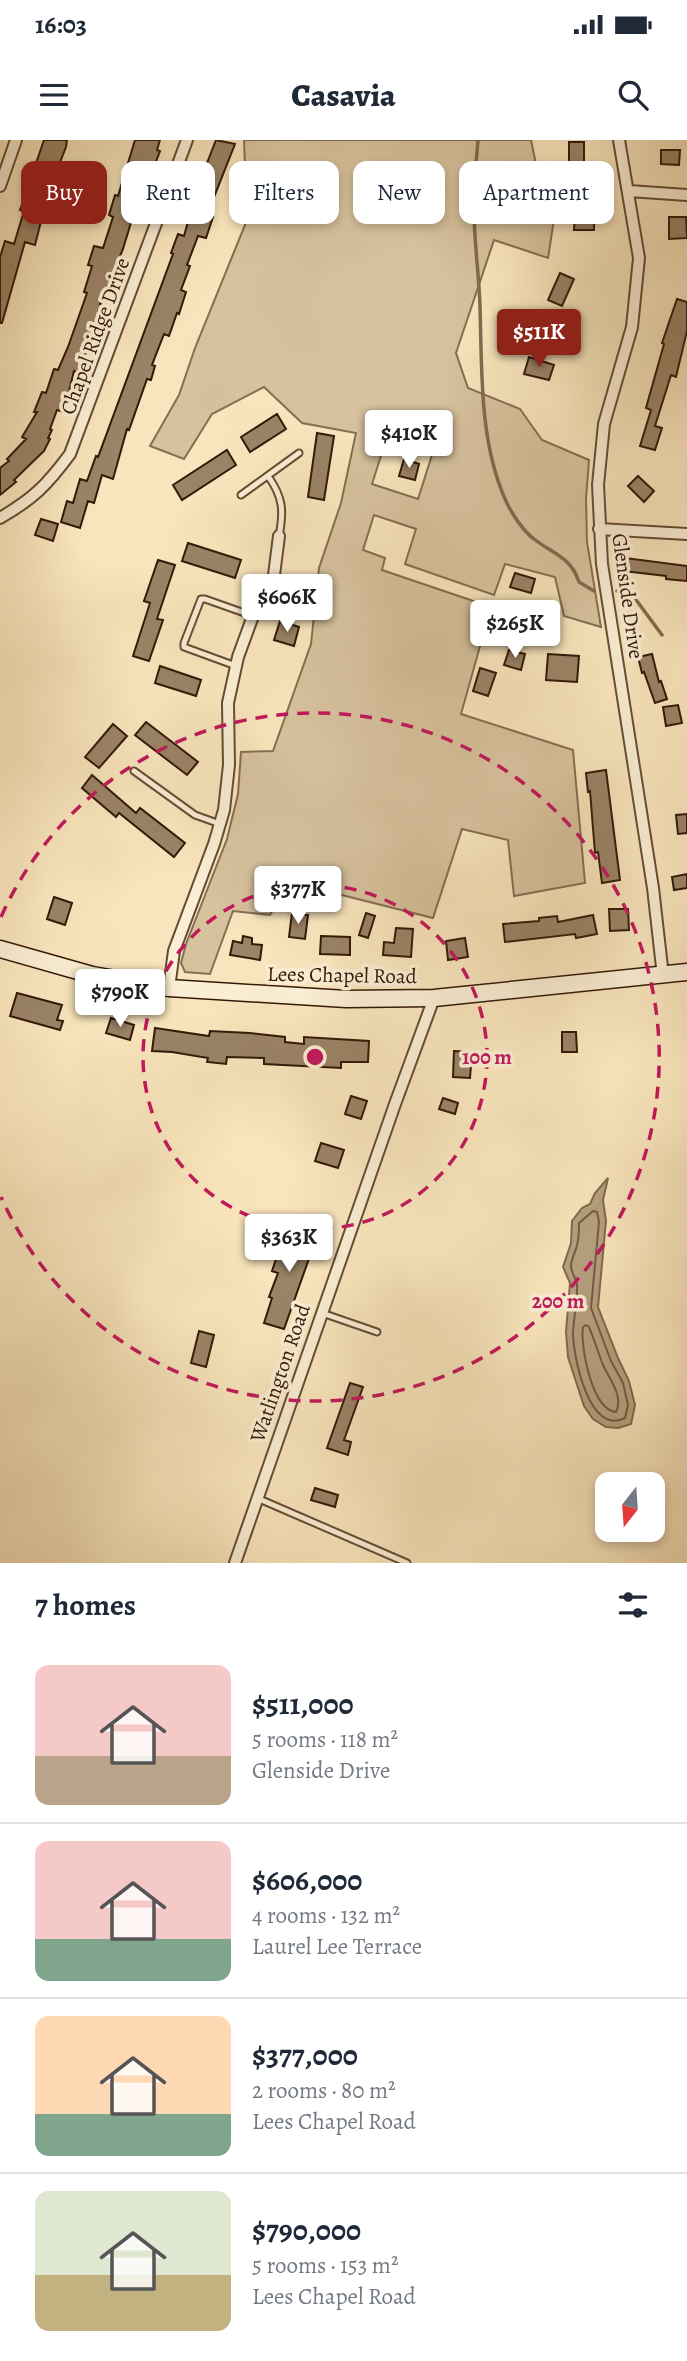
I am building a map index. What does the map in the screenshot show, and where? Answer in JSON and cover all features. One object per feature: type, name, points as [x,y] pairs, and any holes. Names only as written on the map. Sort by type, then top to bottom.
[{"type":"main road","name":"Lees Chapel Road","points":[[0,949],[92,975],[169,988],[346,999],[434,998],[687,972]]},
{"type":"street","points":[[0,186],[16,140]]},
{"type":"street","name":"Chapel Ridge Drive","points":[[0,518],[24,504],[48,484],[70,454],[187,140]]},
{"type":"street","name":"Glenside Drive","points":[[619,140],[639,258],[632,327],[604,424],[598,485],[599,529],[602,564],[653,888],[663,976]]},
{"type":"street","points":[[629,191],[687,195]]},
{"type":"street","points":[[599,529],[687,534]]},
{"type":"street","points":[[169,988],[174,951],[224,810],[229,765],[228,703],[236,666],[253,616],[274,575],[279,536]]},
{"type":"street","name":"Watlington Road","points":[[234,1563],[434,998]]},
{"type":"lane","points":[[241,495],[299,453]]},
{"type":"lane","points":[[268,476],[281,497],[283,506],[279,536]]},
{"type":"lane","points":[[236,666],[184,647],[184,643],[201,599],[253,616]]},
{"type":"lane","points":[[134,771],[195,815],[220,824]]},
{"type":"lane","points":[[322,1313],[377,1332]]},
{"type":"lane","points":[[257,1499],[408,1563]]},
{"type":"shaded area","points":[[244,140],[531,140],[535,161],[459,161],[459,224],[553,224],[548,258],[494,240],[456,353],[468,388],[520,409],[542,440],[589,460],[587,542],[601,627],[564,616],[555,577],[505,564],[494,595],[405,564],[416,529],[374,515],[363,550],[385,558],[382,570],[491,607],[461,714],[573,750],[585,883],[514,896],[508,840],[462,829],[433,918],[334,893],[317,870],[295,872],[270,915],[233,911],[210,974],[185,972],[181,963],[186,944],[227,839],[238,794],[241,752],[273,751],[311,644],[319,568],[341,503],[356,433],[302,423],[264,387],[212,414],[184,459],[150,446],[179,395],[245,224],[339,224],[339,161],[245,161]],"holes":[[[386,440],[432,455],[418,499],[372,484]]]},
{"type":"water","points":[[608,1178],[603,1200],[606,1221],[598,1307],[629,1381],[635,1405],[631,1424],[618,1428],[606,1427],[593,1419],[584,1406],[568,1357],[566,1332],[570,1283],[563,1267],[571,1243],[572,1221],[582,1208],[590,1204],[595,1193]]},
{"type":"building","points":[[44,140],[67,140],[60,161],[37,161]]},
{"type":"building","points":[[135,140],[160,140],[156,161],[129,161]]},
{"type":"building","points":[[216,140],[235,144],[215,195],[215,161],[208,161]]},
{"type":"building","points":[[569,142],[584,142],[584,161],[569,161]]},
{"type":"building","points":[[661,150],[680,150],[679,165],[661,164]]},
{"type":"building","points":[[121,186],[121,224],[131,224],[100,304],[103,305],[78,373],[74,371],[64,412],[57,410],[44,451],[14,480],[16,482],[0,495],[0,468],[26,439],[22,437],[37,412],[34,412],[42,392],[46,393],[54,369],[58,370],[68,347],[87,293],[84,292],[92,266],[88,265],[94,246],[103,248],[113,217],[109,215],[115,195],[118,196]]},
{"type":"building","points":[[669,217],[686,217],[687,238],[669,239]]},
{"type":"building","points":[[21,221],[21,224],[40,224],[35,245],[25,242],[0,323],[0,257],[5,241],[14,244]]},
{"type":"building","points":[[187,224],[211,224],[206,238],[198,236],[187,265],[190,266],[181,290],[186,292],[179,314],[177,313],[169,336],[164,334],[152,365],[155,366],[151,380],[147,379],[129,430],[127,429],[113,479],[102,475],[94,503],[88,501],[80,528],[61,522],[67,501],[73,503],[80,479],[87,481],[96,456],[98,457],[178,234],[184,236]]},
{"type":"building","points":[[574,224],[594,224],[594,230],[574,230]]},
{"type":"building","points":[[560,273],[574,279],[562,306],[548,300]]},
{"type":"building","points":[[677,299],[687,302],[687,331],[676,377],[671,375],[655,426],[662,428],[655,450],[640,446],[651,410],[646,408],[664,344],[662,343]]},
{"type":"building","points":[[529,357],[554,365],[549,380],[524,374]]},
{"type":"building","points":[[277,414],[286,429],[250,452],[241,437]]},
{"type":"building","points":[[317,433],[334,436],[324,500],[308,497]]},
{"type":"building","points":[[227,450],[236,465],[182,500],[173,485]]},
{"type":"building","points":[[404,459],[419,464],[415,480],[399,476]]},
{"type":"building","points":[[638,476],[654,491],[644,502],[628,486]]},
{"type":"building","points":[[41,519],[58,524],[53,541],[35,535]]},
{"type":"building","points":[[188,543],[241,560],[235,578],[182,561]]},
{"type":"building","points":[[625,558],[687,566],[687,581],[624,571]]},
{"type":"building","points":[[158,560],[175,565],[157,619],[163,620],[149,661],[133,656],[150,603],[144,601]]},
{"type":"building","points":[[515,573],[535,579],[531,593],[510,587]]},
{"type":"building","points":[[280,621],[299,627],[294,646],[274,640]]},
{"type":"building","points":[[509,650],[525,654],[521,670],[504,665]]},
{"type":"building","points":[[548,654],[579,656],[577,682],[546,680]]},
{"type":"building","points":[[652,654],[659,682],[661,681],[667,699],[655,703],[638,657]]},
{"type":"building","points":[[160,666],[201,680],[196,696],[155,683]]},
{"type":"building","points":[[480,668],[496,673],[488,696],[473,691]]},
{"type":"building","points":[[678,705],[682,723],[666,726],[663,707]]},
{"type":"building","points":[[146,722],[198,762],[187,775],[135,735]]},
{"type":"building","points":[[113,724],[127,736],[99,768],[85,757]]},
{"type":"building","points":[[606,770],[620,880],[602,883],[598,852],[595,853],[586,773]]},
{"type":"building","points":[[92,775],[136,813],[140,808],[185,843],[174,857],[119,813],[116,817],[82,788]]},
{"type":"building","points":[[687,814],[687,833],[678,834],[676,815]]},
{"type":"building","points":[[687,874],[687,888],[674,890],[672,877]]},
{"type":"building","points":[[54,897],[72,903],[65,925],[47,919]]},
{"type":"building","points":[[609,909],[628,909],[629,930],[610,931]]},
{"type":"building","points":[[292,913],[308,915],[305,939],[289,937]]},
{"type":"building","points":[[366,913],[375,916],[368,938],[359,935]]},
{"type":"building","points":[[593,915],[597,934],[576,938],[575,934],[505,942],[503,924],[539,921],[539,918],[557,916],[558,922]]},
{"type":"building","points":[[396,928],[413,929],[411,957],[383,955],[384,942],[394,943]]},
{"type":"building","points":[[243,936],[252,938],[252,944],[262,945],[260,960],[230,955],[233,941],[242,943]]},
{"type":"building","points":[[321,936],[350,937],[350,955],[320,954]]},
{"type":"building","points":[[465,938],[468,957],[448,960],[446,941]]},
{"type":"building","points":[[17,993],[62,1005],[57,1020],[63,1021],[60,1030],[10,1016]]},
{"type":"building","points":[[111,1018],[134,1025],[130,1040],[106,1033]]},
{"type":"building","points":[[155,1028],[209,1036],[210,1031],[250,1033],[285,1037],[285,1042],[304,1044],[304,1037],[369,1041],[368,1062],[341,1062],[341,1068],[264,1064],[264,1058],[227,1057],[226,1064],[207,1062],[208,1058],[152,1051]]},
{"type":"building","points":[[562,1032],[576,1032],[577,1052],[562,1052]]},
{"type":"building","points":[[454,1051],[472,1052],[470,1078],[453,1077]]},
{"type":"building","points":[[351,1096],[367,1101],[361,1119],[345,1114]]},
{"type":"building","points":[[443,1098],[458,1103],[455,1114],[439,1109]]},
{"type":"building","points":[[321,1143],[344,1150],[338,1168],[315,1161]]},
{"type":"building","points":[[287,1226],[317,1236],[284,1329],[264,1323],[272,1298],[269,1297],[278,1273],[272,1271]]},
{"type":"building","points":[[199,1331],[214,1335],[206,1367],[191,1363]]},
{"type":"building","points":[[350,1383],[363,1387],[344,1440],[351,1442],[348,1455],[327,1448]]},
{"type":"building","points":[[315,1488],[338,1495],[335,1507],[311,1500]]},
{"type":"waterway","points":[[478,140],[474,221],[482,380],[486,430],[497,478],[506,501],[522,527],[534,539],[566,561],[579,582],[594,591]]},
{"type":"waterway","points":[[617,591],[634,597],[662,635]]}]
